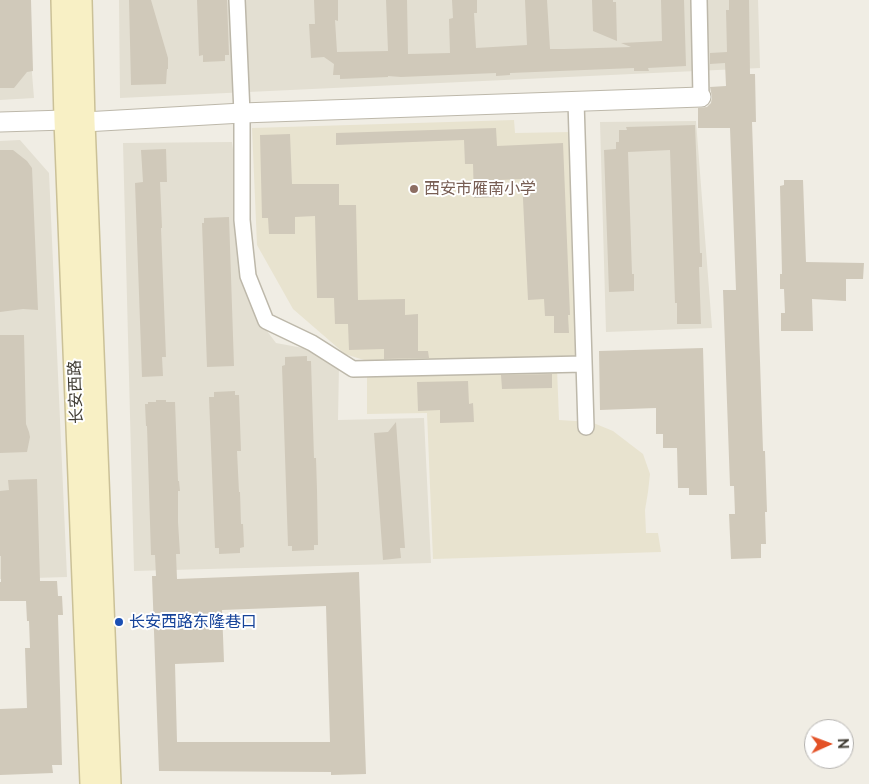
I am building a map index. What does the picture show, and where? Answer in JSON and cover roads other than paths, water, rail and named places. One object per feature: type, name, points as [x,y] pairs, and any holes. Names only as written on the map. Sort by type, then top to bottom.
[{"type":"main road","name":"长安西路","points":[[62,0],[74,121],[110,784]]},
{"type":"main road","name":"长安西路","points":[[81,0],[74,121],[91,784]]},
{"type":"street","points":[[237,0],[242,113],[242,220],[248,276],[266,321],[312,343],[353,370],[584,364]]},
{"type":"street","points":[[0,122],[74,121],[242,113],[701,97],[699,0]]},
{"type":"street","points":[[576,101],[586,427]]},
{"type":"place","name":"西安市雁南小学","points":[[414,189]]},
{"type":"place","name":"长安西路东隆巷口","points":[[119,622]]}]
